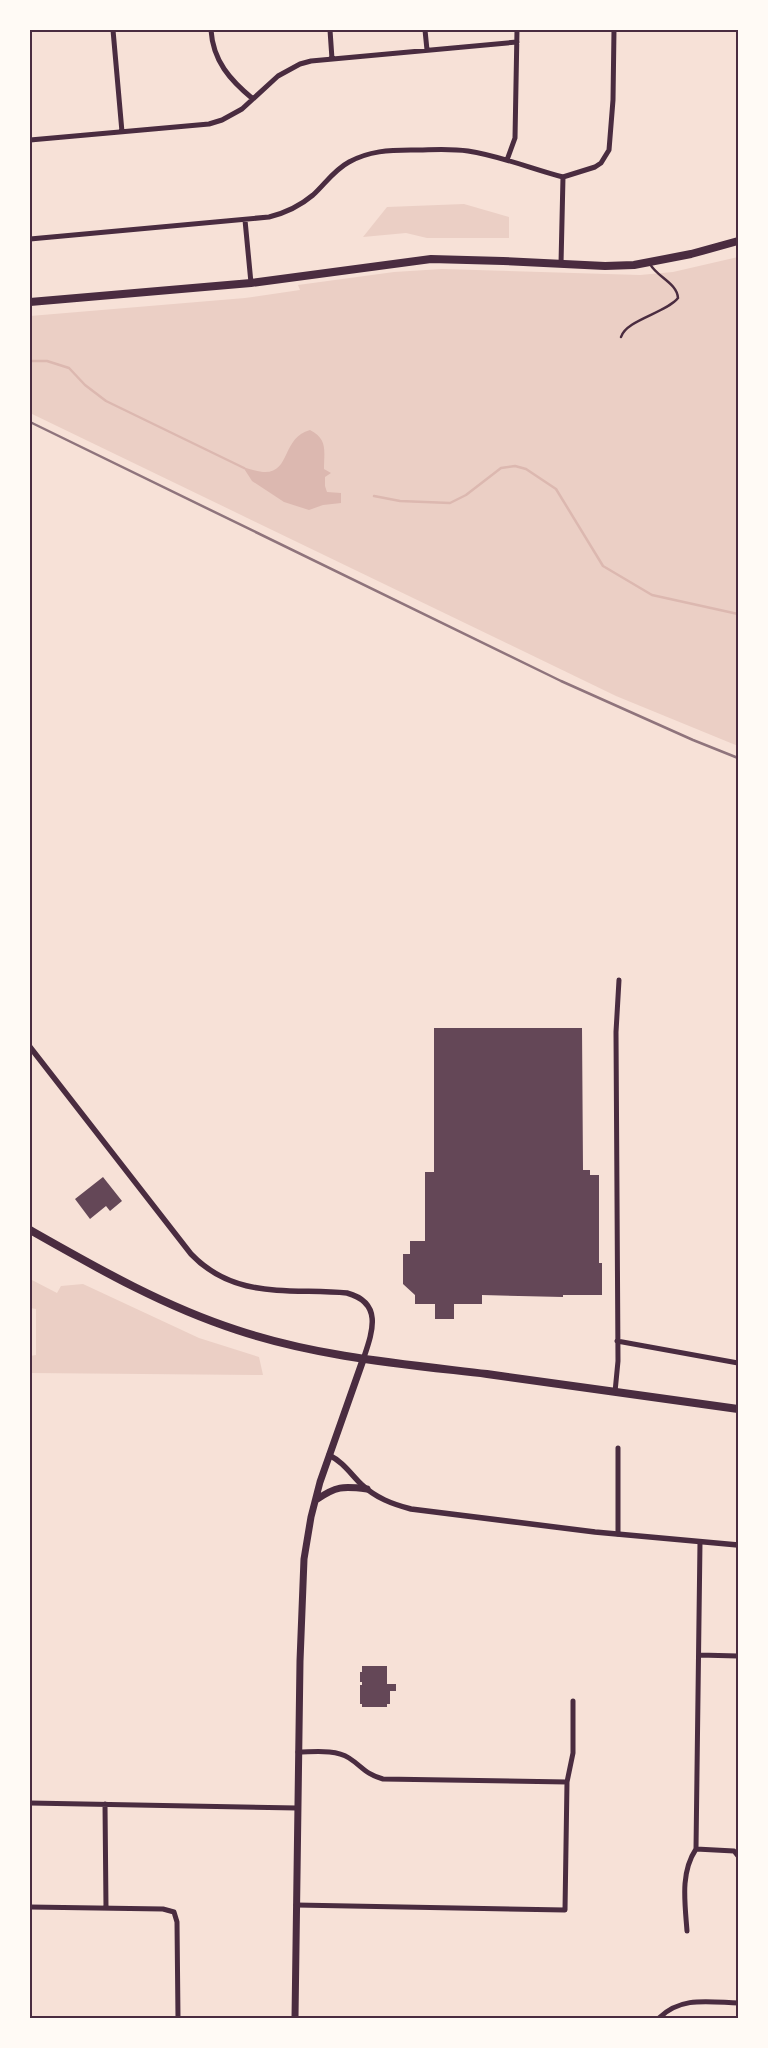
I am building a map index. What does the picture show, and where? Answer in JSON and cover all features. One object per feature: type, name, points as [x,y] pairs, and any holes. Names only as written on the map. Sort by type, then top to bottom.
[{"type":"main road","points":[[30,302],[251,283],[413,260],[451,259],[611,266],[650,263],[738,241]]},
{"type":"main road","points":[[30,1230],[96,1268],[161,1302],[265,1339],[363,1360],[488,1374],[738,1409]]},
{"type":"main road","points":[[295,2018],[302,1581],[307,1535],[315,1500],[363,1360]]},
{"type":"main road","points":[[315,1500],[338,1487],[367,1489]]},
{"type":"street","points":[[114,30],[122,132]]},
{"type":"street","points":[[211,30],[214,49],[221,66],[236,85],[253,99]]},
{"type":"street","points":[[330,30],[332,59]]},
{"type":"street","points":[[425,30],[427,50]]},
{"type":"street","points":[[507,160],[515,138],[518,30]]},
{"type":"street","points":[[30,239],[269,217],[293,209],[313,195],[343,166],[374,152],[452,149],[480,152],[564,177],[595,167],[601,163],[609,150],[613,100],[614,30]]},
{"type":"street","points":[[30,140],[209,124],[232,115],[253,99],[269,83],[289,69],[311,61],[517,42]]},
{"type":"street","points":[[561,264],[564,177]]},
{"type":"street","points":[[245,220],[251,283]]},
{"type":"street","points":[[615,1392],[618,1371],[616,1032],[619,980]]},
{"type":"street","points":[[30,1047],[191,1254],[210,1272],[229,1281],[254,1288],[347,1293],[360,1298],[371,1312],[373,1322],[371,1337],[363,1360]]},
{"type":"street","points":[[617,1341],[738,1363]]},
{"type":"street","points":[[618,1448],[618,1534]]},
{"type":"street","points":[[329,1455],[340,1461],[367,1489],[386,1501],[411,1509],[618,1534],[738,1545]]},
{"type":"street","points":[[687,1931],[686,1868],[696,1849],[700,1542]]},
{"type":"street","points":[[699,1655],[738,1656]]},
{"type":"street","points":[[296,1905],[565,1910],[567,1782],[573,1753],[573,1701]]},
{"type":"street","points":[[298,1752],[339,1754],[349,1758],[367,1773],[383,1779],[567,1782]]},
{"type":"street","points":[[30,1803],[297,1808]]},
{"type":"street","points":[[105,1804],[106,1908]]},
{"type":"street","points":[[696,1849],[734,1851],[738,1856]]},
{"type":"street","points":[[30,1907],[169,1910],[174,1912],[178,1922],[178,2018]]},
{"type":"street","points":[[659,2018],[675,2005],[687,2002],[738,2003]]},
{"type":"lane","points":[[621,337],[625,330],[678,298],[675,289],[654,271],[650,263]]},
{"type":"shaded area","points":[[464,204],[509,217],[509,238],[427,238],[406,233],[363,237],[387,207]]},
{"type":"shaded area","points":[[738,257],[738,746],[616,696],[30,413],[30,316],[245,298],[300,290],[298,285],[394,272],[442,269],[640,275],[673,272]]},
{"type":"shaded area","points":[[310,430],[320,437],[324,446],[324,469],[331,473],[325,477],[327,492],[341,493],[341,503],[323,505],[309,510],[284,502],[252,481],[243,467],[263,472],[272,471],[283,462],[294,440]]},
{"type":"shaded area","points":[[30,1279],[57,1293],[61,1286],[83,1284],[199,1338],[259,1357],[263,1375],[30,1373],[30,1356],[36,1355],[36,1309],[30,1308]]},
{"type":"building","points":[[434,1028],[582,1028],[583,1170],[590,1170],[590,1175],[599,1175],[599,1263],[602,1263],[602,1295],[563,1295],[563,1297],[482,1295],[482,1304],[454,1304],[454,1319],[435,1319],[435,1304],[415,1304],[415,1295],[403,1284],[403,1254],[410,1254],[410,1241],[425,1241],[425,1172],[434,1172]]},
{"type":"building","points":[[103,1177],[122,1201],[110,1211],[106,1206],[90,1219],[75,1199]]},
{"type":"building","points":[[362,1666],[387,1666],[387,1684],[396,1684],[396,1691],[390,1691],[390,1704],[387,1704],[387,1707],[362,1707],[362,1704],[360,1704],[360,1685],[362,1685],[362,1682],[360,1682],[360,1672],[362,1672]]},
{"type":"waterway","points":[[30,361],[47,361],[69,368],[85,385],[106,401],[244,468]]},
{"type":"waterway","points":[[374,496],[400,501],[450,503],[466,495],[501,468],[515,466],[526,469],[556,489],[603,566],[652,595],[738,614]]},
{"type":"railway","points":[[30,422],[561,681],[738,758]]}]
